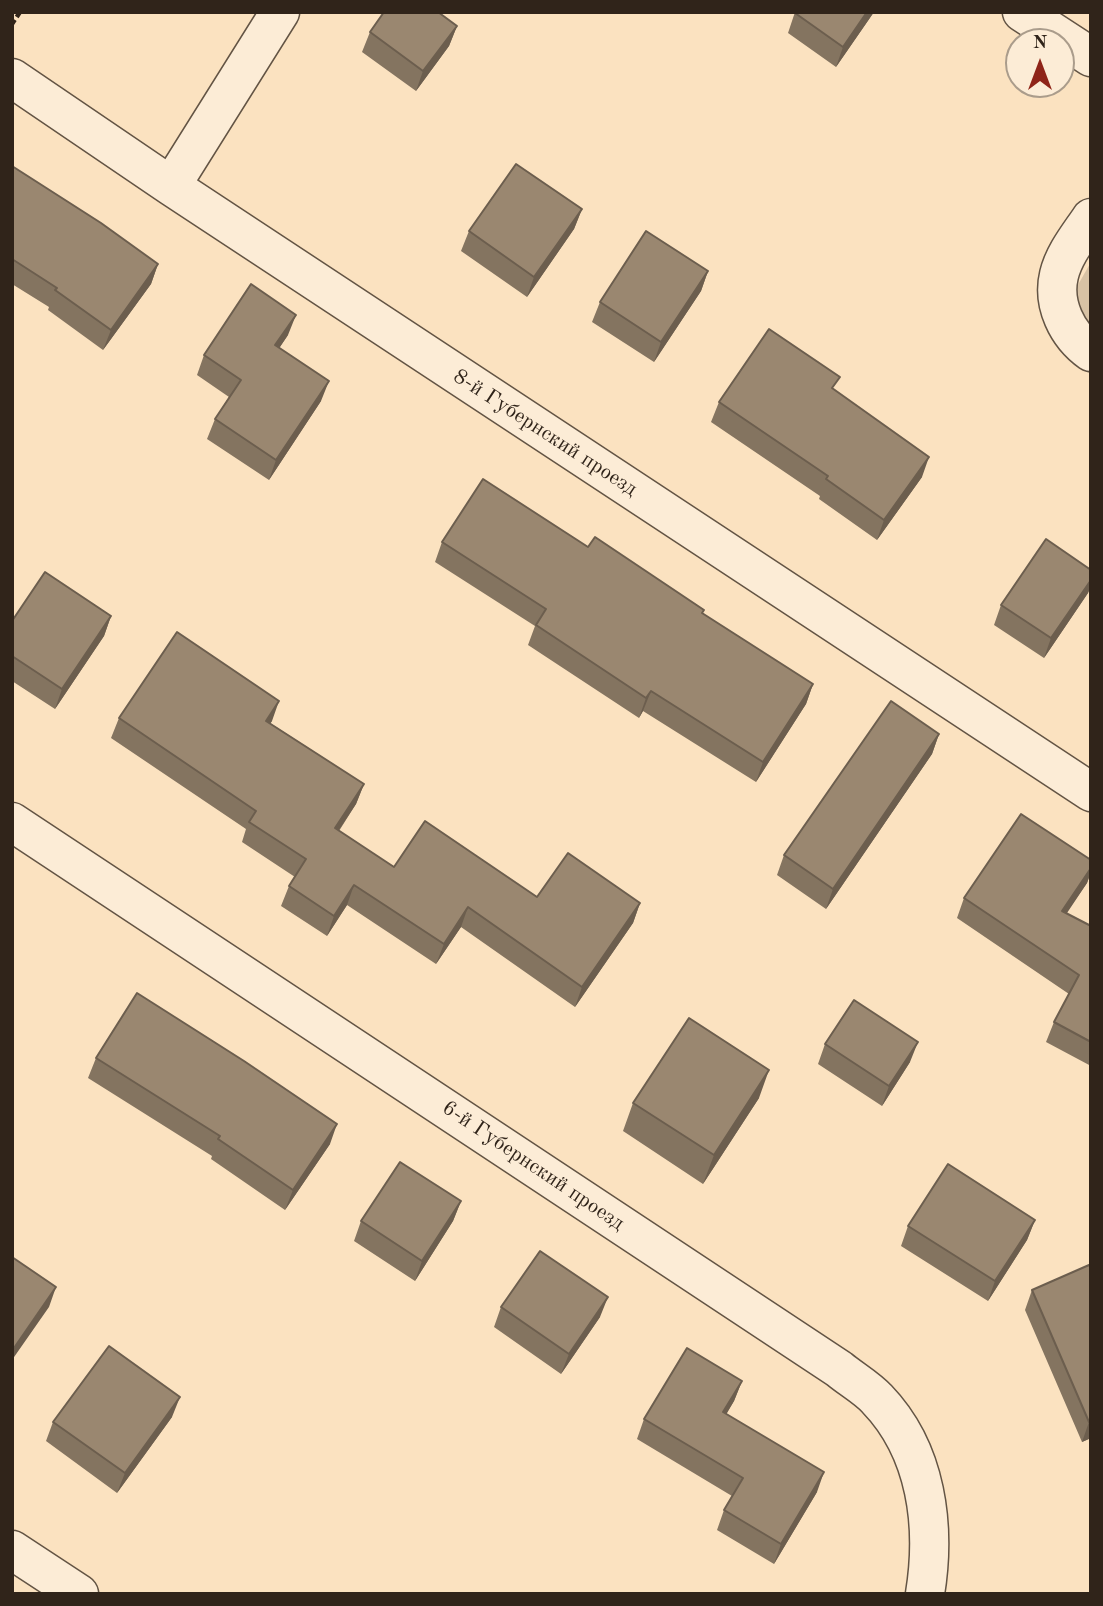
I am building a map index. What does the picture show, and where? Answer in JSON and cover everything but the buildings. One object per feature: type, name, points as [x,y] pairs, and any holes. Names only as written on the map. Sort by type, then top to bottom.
[{"type":"street","points":[[171,186],[280,12]]},
{"type":"street","points":[[1022,12],[1091,57]]},
{"type":"street","name":"8-й Губернский проезд","points":[[12,78],[171,186],[1091,792]]},
{"type":"street","points":[[1091,218],[1069,250],[1058,276],[1058,304],[1069,331],[1091,352]]},
{"type":"street","name":"6-й Губернский проезд","points":[[12,822],[827,1361],[877,1399],[906,1437],[920,1474],[928,1513],[925,1594]]},
{"type":"street","points":[[12,1550],[79,1594]]},
{"type":"path","points":[[12,24],[20,12]]},
{"type":"shaded area","points":[[1091,262],[1091,339],[1079,325],[1075,290]]}]
